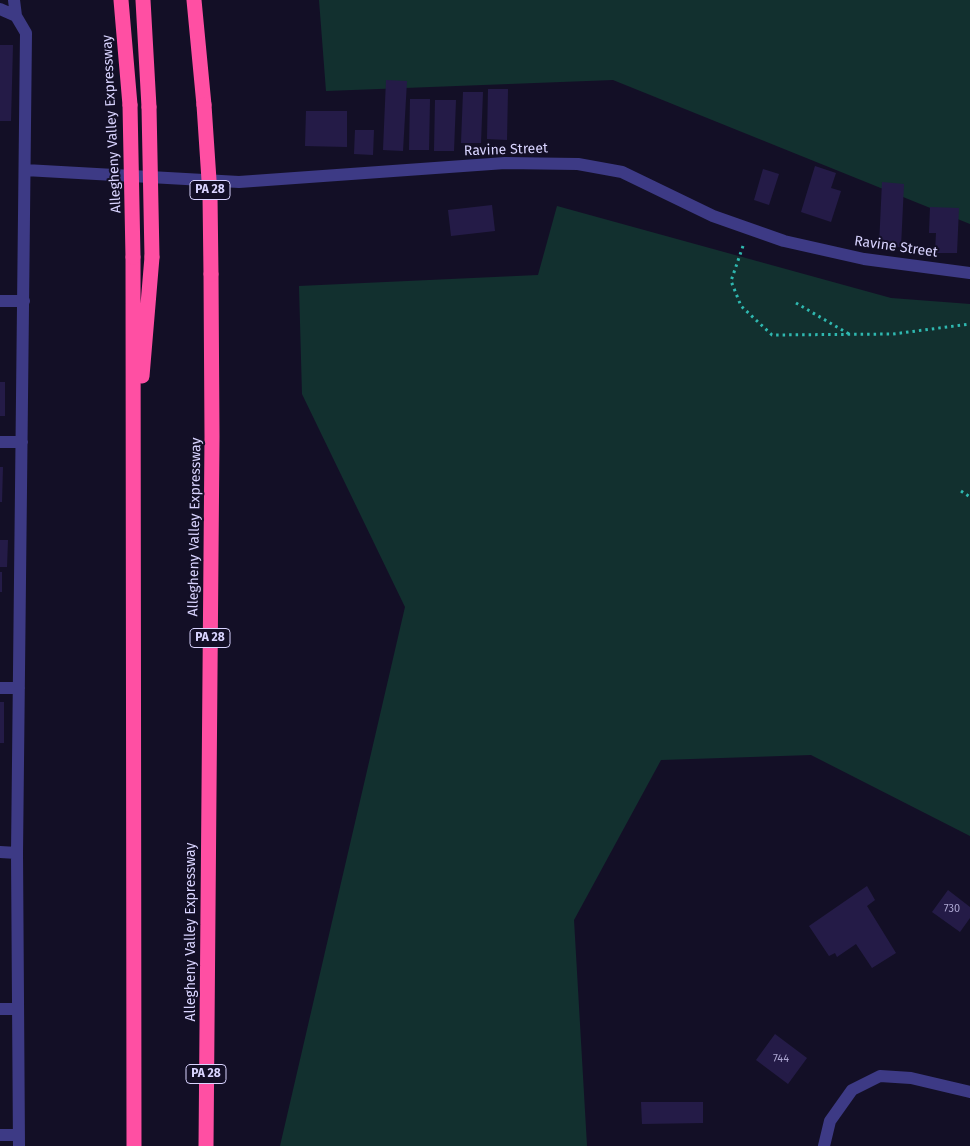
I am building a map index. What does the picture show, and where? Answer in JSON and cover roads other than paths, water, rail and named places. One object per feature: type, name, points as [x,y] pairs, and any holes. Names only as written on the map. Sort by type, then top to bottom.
[{"type":"highway","name":"Allegheny Valley Expressway","points":[[121,0],[130,105],[133,257],[134,1146]]},
{"type":"highway","points":[[133,490],[152,257],[149,107],[143,0]]},
{"type":"highway","name":"Allegheny Valley Expressway","points":[[195,0],[210,194],[211,274],[212,447],[206,1146]]},
{"type":"street","points":[[0,1134],[18,1140],[17,853],[26,33],[16,16],[14,0]]},
{"type":"street","points":[[0,9],[16,16]]},
{"type":"street","name":"Ravine Street","points":[[25,170],[239,182],[504,163],[578,164],[622,172],[713,216],[784,241],[864,259],[970,273]]},
{"type":"street","points":[[0,301],[24,301]]},
{"type":"street","points":[[0,442],[22,442]]},
{"type":"street","points":[[0,688],[19,688]]},
{"type":"street","points":[[0,852],[17,853]]},
{"type":"street","points":[[0,1009],[18,1009]]},
{"type":"street","points":[[824,1146],[830,1121],[852,1090],[880,1076],[910,1078],[970,1092]]}]
